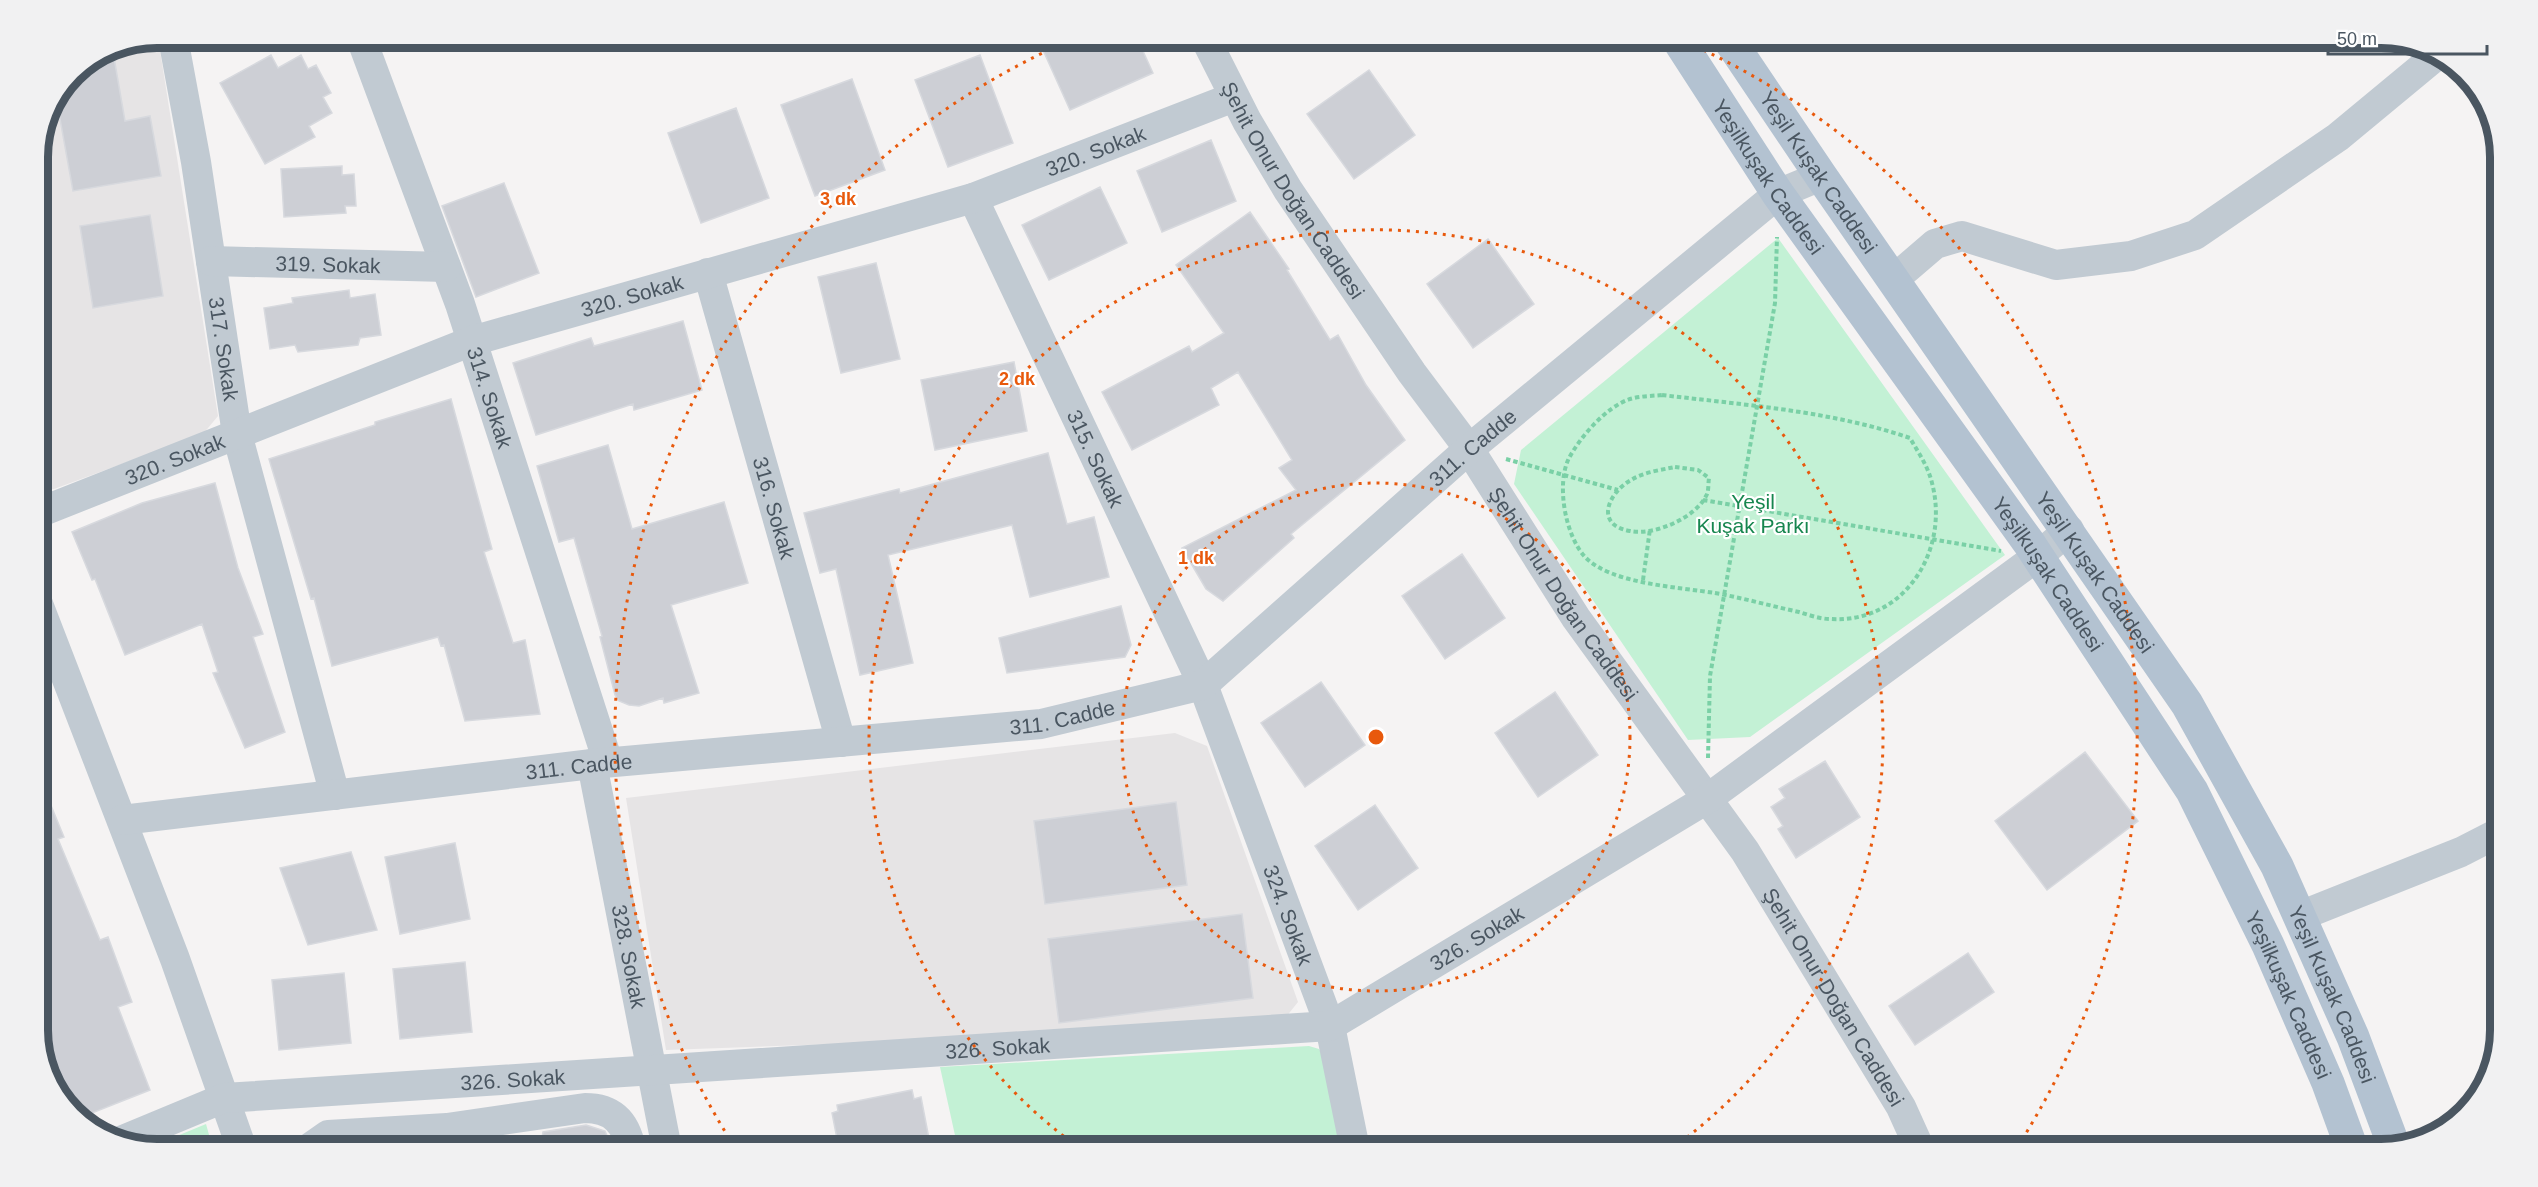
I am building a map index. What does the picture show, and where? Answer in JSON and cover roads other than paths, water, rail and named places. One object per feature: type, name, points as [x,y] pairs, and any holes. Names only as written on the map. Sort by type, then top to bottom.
[{"type":"main road","name":"Yeşilkuşak Caddesi","points":[[1683,48],[1778,194],[2038,556],[2192,791],[2282,976],[2328,1083],[2348,1139]]},
{"type":"main road","name":"Yeşil Kuşak Caddesi","points":[[1735,48],[1821,177],[2069,530],[2187,704],[2247,808],[2300,916],[2366,1070],[2391,1138]]},
{"type":"street","name":"317. Sokak","points":[[179,48],[237,434],[335,795]]},
{"type":"street","name":"314. Sokak","points":[[364,48],[472,341],[600,763]]},
{"type":"street","name":"Şehit Onur Doğan Caddesi","points":[[1210,48],[1234,97],[1288,190],[1412,373],[1469,449],[1576,618],[1758,871],[1900,1107],[1915,1139]]},
{"type":"street","points":[[1893,280],[1935,244],[1962,236],[2056,265],[2131,256],[2195,235],[2338,137],[2431,60]]},
{"type":"street","name":"320. Sokak","points":[[48,509],[472,341],[973,198],[1234,97]]},
{"type":"street","name":"311. Cadde","points":[[122,820],[600,763],[1041,724],[1203,685],[1469,449],[1778,194],[1821,177]]},
{"type":"street","name":"315. Sokak","points":[[973,198],[1203,685]]},
{"type":"street","name":"319. Sokak","points":[[211,261],[446,267]]},
{"type":"street","name":"316. Sokak","points":[[708,273],[841,742]]},
{"type":"street","name":"326. Sokak","points":[[132,1136],[224,1098],[652,1068],[1330,1026],[1707,800],[2038,556],[2069,530]]},
{"type":"street","points":[[48,661],[122,820],[176,959],[238,1139]]},
{"type":"street","name":"324. Sokak","points":[[1203,685],[1330,1026],[1353,1139]]},
{"type":"street","name":"328. Sokak","points":[[600,763],[665,1139]]},
{"type":"street","points":[[2300,916],[2461,852],[2490,837]]},
{"type":"street","points":[[438,1083],[447,1128]]},
{"type":"street","points":[[323,1139],[328,1136],[447,1128],[595,1108],[613,1114],[620,1120],[629,1139]]},
{"type":"park label","name":"Yeşil Kuşak Parkı","points":[[1753,513]]}]
